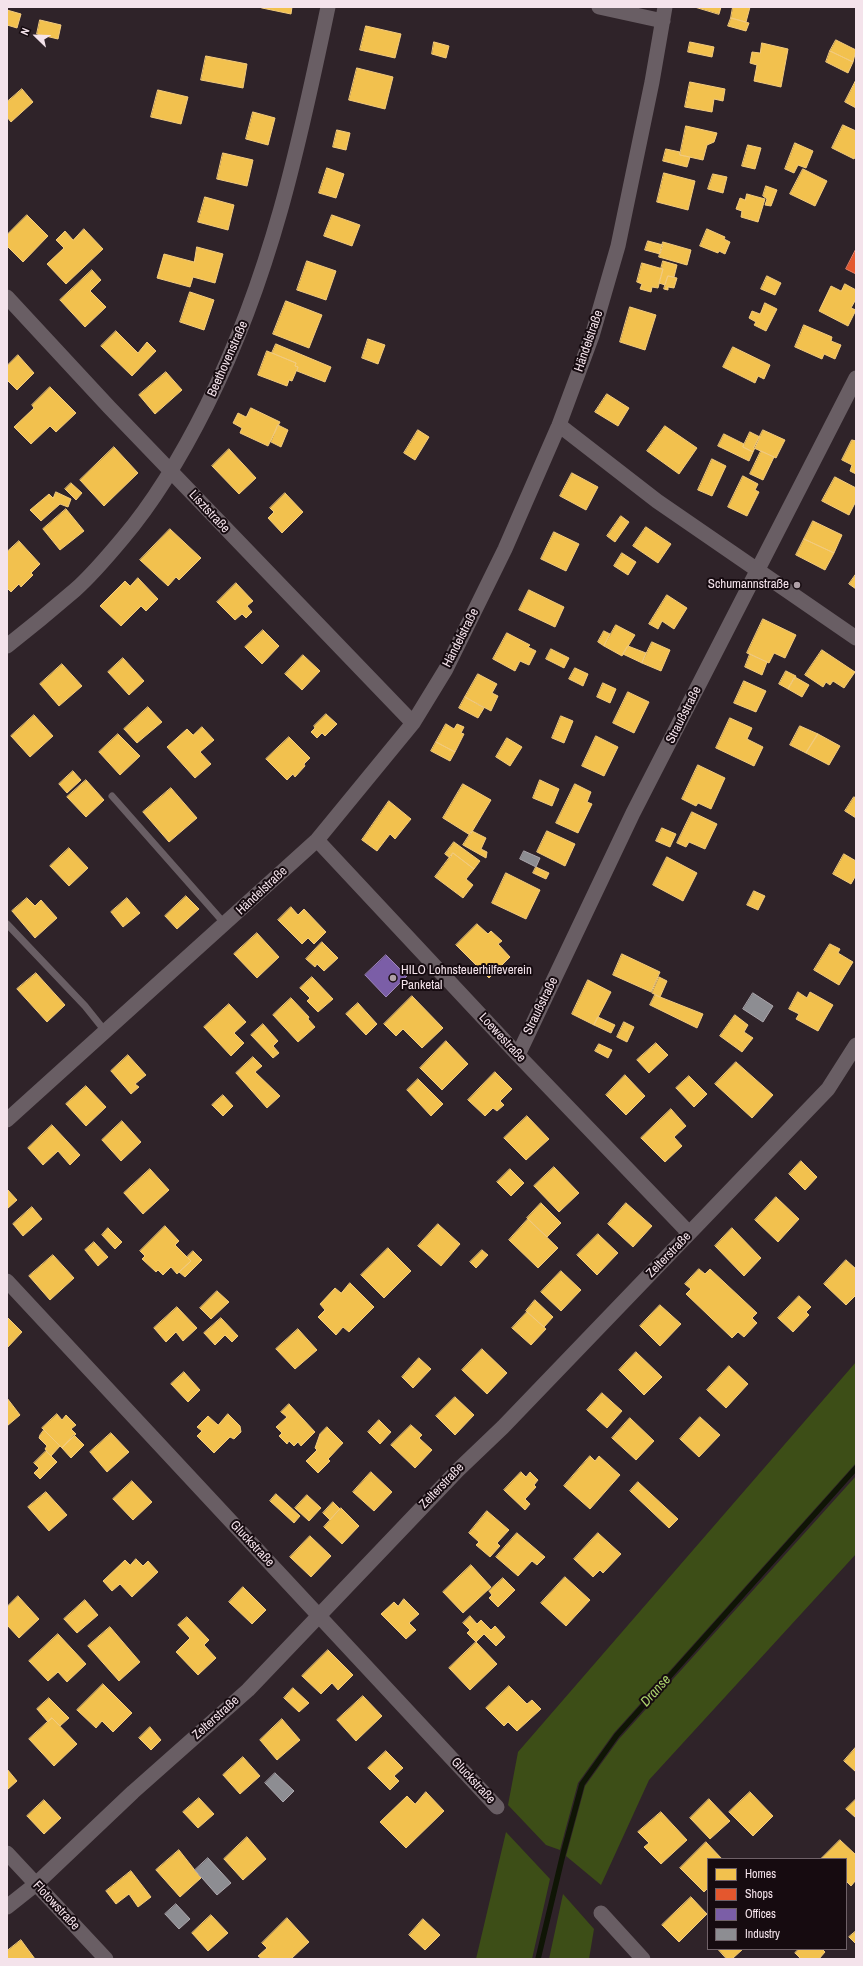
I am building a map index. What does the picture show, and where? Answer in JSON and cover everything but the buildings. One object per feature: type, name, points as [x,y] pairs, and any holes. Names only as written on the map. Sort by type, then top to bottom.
[{"type":"street","name":"Beethovenstraße","points":[[7,646],[77,589],[124,537],[171,471],[196,428],[230,358],[259,284],[295,160],[328,7]]},
{"type":"street","points":[[600,7],[664,14]]},
{"type":"street","name":"Händelstraße","points":[[7,1120],[317,840],[413,723],[446,669],[505,549],[559,425],[592,336],[618,246],[651,89],[664,14]]},
{"type":"street","name":"Lisztstraße","points":[[7,297],[109,407],[413,723]]},
{"type":"street","name":"Straußstraße","points":[[518,1055],[633,813],[759,570],[856,378]]},
{"type":"street","points":[[559,425],[657,501],[856,638]]},
{"type":"street","name":"Loewestraße","points":[[317,840],[518,1055],[689,1233]]},
{"type":"street","name":"Zelterstraße","points":[[7,1907],[36,1884],[133,1792],[248,1690],[828,1089],[856,1045]]},
{"type":"street","name":"Gluckstraße","points":[[7,1281],[497,1807]]},
{"type":"street","name":"Flotowstraße","points":[[7,1853],[106,1959]]},
{"type":"street","points":[[601,1913],[643,1959]]},
{"type":"lane","points":[[112,796],[225,924]]},
{"type":"lane","points":[[7,924],[84,1006],[105,1031]]},
{"type":"green space","points":[[856,1362],[856,1463],[614,1733],[578,1783],[560,1850],[546,1845],[508,1805],[518,1752]]},
{"type":"green space","points":[[856,1476],[856,1554],[649,1780],[601,1885],[566,1856],[585,1786],[619,1739]]},
{"type":"green space","points":[[506,1832],[550,1879],[532,1959],[476,1959]]},
{"type":"green space","points":[[563,1894],[594,1929],[589,1959],[549,1959]]},
{"type":"waterway","name":"Dranse","points":[[538,1959],[563,1854],[582,1784],[617,1735],[856,1468]]},
{"type":"place","name":"Schumannstraße","points":[[797,585]]},
{"type":"place","name":"HILO Lohnsteuerhilfeverein Panketal","points":[[393,978]]}]
